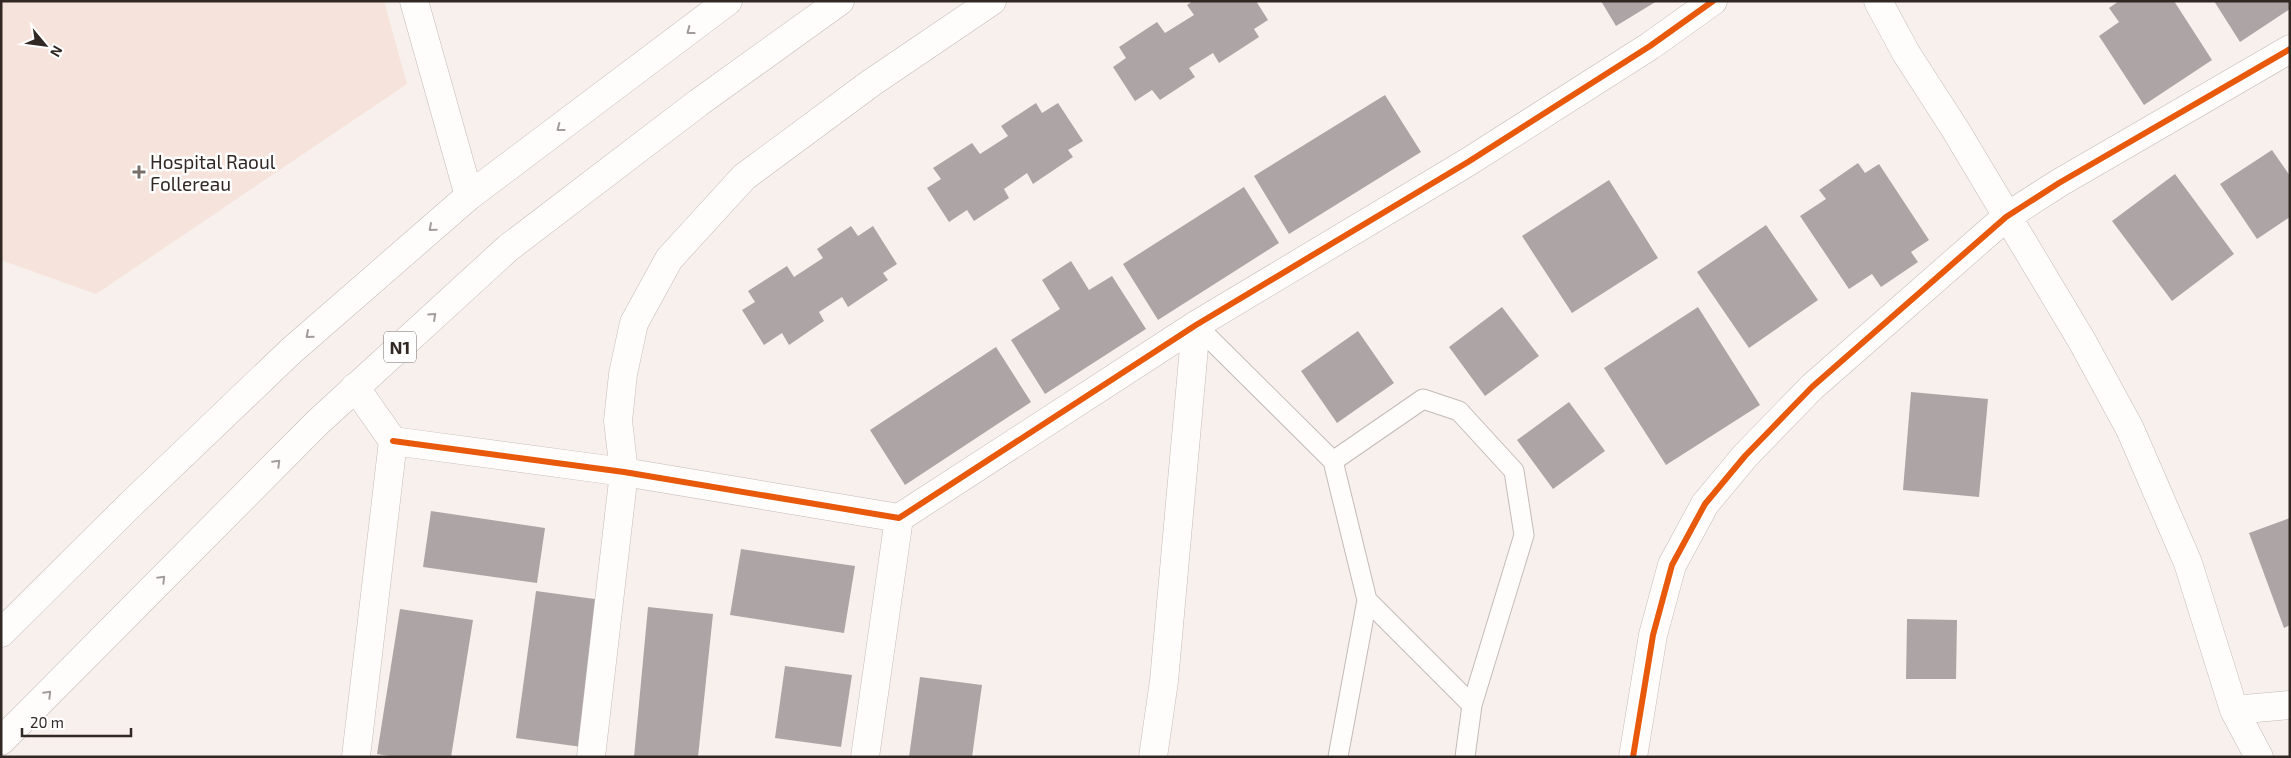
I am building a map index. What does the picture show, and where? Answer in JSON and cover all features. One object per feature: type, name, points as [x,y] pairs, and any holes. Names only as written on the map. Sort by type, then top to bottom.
[{"type":"street","points":[[414,1],[469,196]]},
{"type":"street","points":[[1,633],[131,504],[291,351],[469,196],[728,1]]},
{"type":"street","name":"N1","points":[[1,742],[310,430],[508,248],[698,103],[840,1]]},
{"type":"street","points":[[591,757],[624,472],[618,421],[623,374],[634,323],[668,259],[744,177],[871,82],[992,1]]},
{"type":"street","points":[[393,441],[624,472],[899,518],[1196,325],[1468,162],[1650,46],[1714,1]]},
{"type":"street","points":[[1878,1],[1906,53],[1955,129],[2082,341],[2147,466],[2188,564],[2234,710],[2259,757]]},
{"type":"street","points":[[1633,757],[1653,635],[1672,565],[1705,504],[1746,456],[1812,387],[2006,217],[2059,183],[2290,49]]},
{"type":"street","points":[[1153,757],[1164,681],[1196,325]]},
{"type":"street","points":[[355,388],[393,441],[356,757]]},
{"type":"street","points":[[865,757],[899,518]]},
{"type":"street","points":[[2234,710],[2290,705]]},
{"type":"lane","points":[[1196,325],[1333,461],[1367,600],[1338,757]]},
{"type":"lane","points":[[1333,461],[1423,399],[1459,411],[1514,471],[1524,536],[1472,705],[1465,757]]},
{"type":"lane","points":[[1367,600],[1472,705]]},
{"type":"shaded area","name":"Hospital Raoul Follereau","points":[[1,1],[384,1],[407,84],[96,294],[1,260]]},
{"type":"building","points":[[1193,1],[1256,1],[1268,20],[1254,29],[1259,37],[1219,63],[1213,53],[1189,68],[1195,77],[1160,100],[1152,90],[1135,101],[1113,67],[1126,58],[1119,47],[1157,22],[1165,33],[1194,15],[1187,5]]},
{"type":"building","points":[[1601,1],[1657,1],[1616,26]]},
{"type":"building","points":[[2119,1],[2174,1],[2212,60],[2144,105],[2099,36],[2119,22],[2109,8]]},
{"type":"building","points":[[2214,1],[2290,1],[2290,9],[2240,42]]},
{"type":"building","points":[[1385,95],[1421,152],[1289,234],[1254,176]]},
{"type":"building","points":[[1036,103],[1042,113],[1058,103],[1083,141],[1068,150],[1073,157],[1033,184],[1027,173],[1004,189],[1009,198],[974,221],[967,210],[949,222],[927,188],[941,179],[933,168],[972,143],[980,154],[1008,136],[1001,126]]},
{"type":"building","points":[[2272,150],[2290,176],[2290,217],[2257,239],[2220,184]]},
{"type":"building","points":[[1858,163],[1865,173],[1879,164],[1929,240],[1911,252],[1918,262],[1881,287],[1872,274],[1849,289],[1800,216],[1826,199],[1819,190]]},
{"type":"building","points":[[2175,174],[2234,254],[2172,301],[2112,221]]},
{"type":"building","points":[[1609,180],[1658,258],[1572,313],[1522,236]]},
{"type":"building","points":[[1244,187],[1279,243],[1158,320],[1123,264]]},
{"type":"building","points":[[1766,225],[1818,300],[1749,348],[1697,272]]},
{"type":"building","points":[[851,226],[858,236],[873,226],[897,264],[883,273],[888,280],[848,307],[842,297],[819,312],[824,321],[789,345],[782,333],[764,345],[742,310],[755,302],[748,291],[787,266],[794,277],[823,258],[817,249]]},
{"type":"building","points":[[1071,261],[1089,290],[1112,276],[1146,329],[1045,394],[1011,340],[1060,309],[1042,280]]},
{"type":"building","points":[[1502,307],[1539,356],[1485,396],[1449,347]]},
{"type":"building","points":[[1698,307],[1760,405],[1666,465],[1604,368]]},
{"type":"building","points":[[1358,331],[1394,383],[1337,423],[1301,371]]},
{"type":"building","points":[[996,347],[1031,402],[905,485],[870,430]]},
{"type":"building","points":[[1911,392],[1988,399],[1979,497],[1903,490]]},
{"type":"building","points":[[1569,402],[1605,451],[1553,489],[1517,440]]},
{"type":"building","points":[[431,511],[545,528],[537,583],[423,567]]},
{"type":"building","points":[[2290,518],[2290,625],[2284,628],[2249,533]]},
{"type":"building","points":[[741,549],[855,566],[844,633],[730,615]]},
{"type":"building","points":[[536,591],[602,600],[582,747],[516,738]]},
{"type":"building","points":[[648,607],[713,614],[698,757],[634,757]]},
{"type":"building","points":[[400,609],[473,620],[451,757],[396,757],[377,754]]},
{"type":"building","points":[[1907,619],[1957,620],[1956,679],[1906,679]]},
{"type":"building","points":[[785,666],[852,675],[841,747],[775,738]]},
{"type":"building","points":[[920,677],[982,685],[972,757],[909,757]]},
{"type":"cycle path","points":[[393,441],[624,472],[899,518],[1196,325],[1468,162],[1650,46],[1713,1]]},
{"type":"cycle path","points":[[1633,757],[1653,635],[1672,565],[1705,504],[1745,456],[1812,387],[2006,217],[2059,183],[2290,49]]},
{"type":"place","name":"Hospital Raoul Follereau","points":[[139,172]]}]
